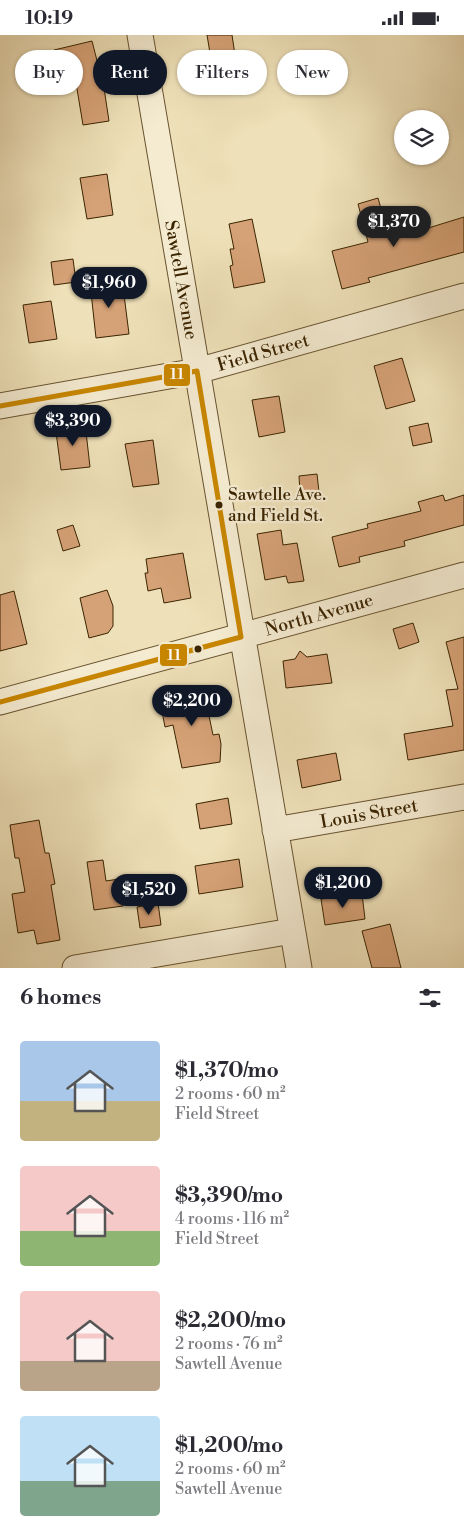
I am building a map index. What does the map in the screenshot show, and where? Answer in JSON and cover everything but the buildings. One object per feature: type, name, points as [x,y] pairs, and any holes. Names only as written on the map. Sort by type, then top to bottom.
[{"type":"street","name":"Sawtell Avenue","points":[[140,35],[241,637],[299,968]]},
{"type":"street","name":"Field Street","points":[[0,406],[196,371],[464,296]]},
{"type":"street","name":"North Avenue","points":[[0,702],[464,575]]},
{"type":"street","name":"Louis Street","points":[[275,830],[464,797]]},
{"type":"street","points":[[76,968],[292,931]]},
{"type":"transit line","name":"11","points":[[0,406],[197,371],[241,637],[0,702]]},
{"type":"place","name":"Sawtelle Ave. and Field St.","points":[[219,505]]}]
